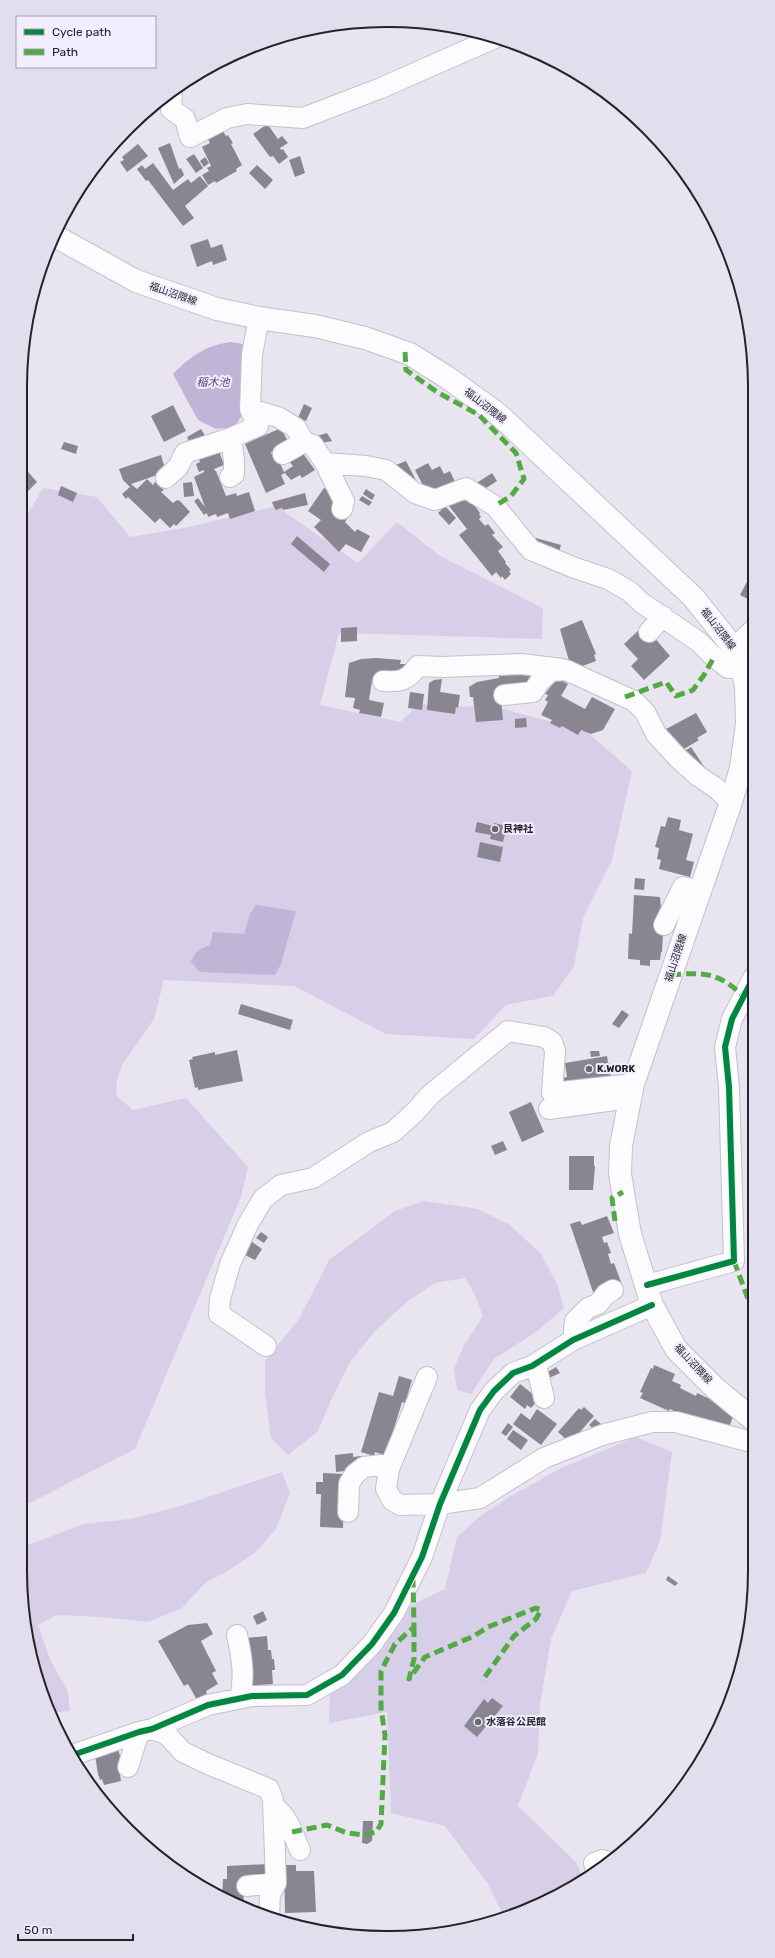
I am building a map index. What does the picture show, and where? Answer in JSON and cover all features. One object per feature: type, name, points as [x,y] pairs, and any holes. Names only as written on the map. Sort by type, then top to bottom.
[{"type":"main road","name":"福山沼隈線","points":[[59,239],[136,281],[217,309],[259,318],[315,326],[365,338],[410,354],[448,378],[498,414],[693,597],[738,658],[746,687],[748,706]]},
{"type":"main road","name":"福山沼隈線","points":[[748,756],[747,772],[731,802],[699,890],[631,1091],[621,1146],[620,1174],[630,1234],[650,1295],[676,1349],[716,1389],[748,1415]]},
{"type":"street","points":[[172,99],[171,109],[184,119],[191,145],[227,118],[247,114],[303,118],[381,88],[488,41]]},
{"type":"street","points":[[166,478],[178,467],[185,453],[231,438],[258,426],[250,409],[252,354],[259,318]]},
{"type":"street","points":[[250,409],[278,417],[296,428],[304,442],[313,445],[325,463],[344,501],[342,509]]},
{"type":"street","points":[[230,477],[234,474],[231,438]]},
{"type":"street","points":[[283,454],[304,442]]},
{"type":"street","points":[[325,463],[366,466],[386,470],[415,492],[435,500],[466,488],[495,506],[531,550],[575,568],[608,579],[699,642],[728,668],[738,658],[748,639]]},
{"type":"street","points":[[649,632],[663,616]]},
{"type":"street","points":[[383,681],[398,682],[411,676],[418,666],[442,668],[521,664],[566,670],[634,701],[645,712],[656,734],[676,757],[698,776],[716,788],[731,802]]},
{"type":"street","points":[[504,694],[533,692],[540,681],[551,671],[566,670]]},
{"type":"street","points":[[664,925],[683,886],[699,890]]},
{"type":"street","points":[[77,1754],[145,1731],[208,1705],[252,1696],[307,1695],[342,1675],[372,1644],[394,1613],[422,1557],[440,1504],[480,1410],[494,1391],[513,1373],[532,1366],[650,1295],[734,1261],[729,1087],[725,1047],[732,1019],[748,989]]},
{"type":"street","points":[[266,1346],[219,1314],[220,1299],[230,1264],[248,1224],[263,1199],[281,1185],[313,1178],[369,1142],[393,1132],[414,1113],[430,1095],[508,1031],[544,1037],[552,1042],[555,1052],[552,1093],[631,1091]]},
{"type":"street","points":[[549,1109],[631,1091]]},
{"type":"street","points":[[573,1340],[575,1321],[588,1308],[598,1304],[606,1294],[613,1290]]},
{"type":"street","points":[[532,1366],[538,1373],[544,1398]]},
{"type":"street","points":[[427,1377],[389,1469],[386,1490],[392,1500],[400,1505],[440,1504],[480,1498],[544,1458],[602,1435],[652,1422],[676,1422],[748,1441]]},
{"type":"street","points":[[348,1512],[348,1484],[355,1474],[364,1467],[381,1465],[389,1469]]},
{"type":"street","points":[[237,1635],[243,1668],[243,1684],[240,1698]]},
{"type":"street","points":[[128,1767],[145,1731]]},
{"type":"street","points":[[145,1731],[166,1734],[183,1752],[269,1789],[273,1806],[276,1883],[270,1894],[269,1911]]},
{"type":"street","points":[[273,1806],[279,1810],[286,1819],[300,1850]]},
{"type":"street","points":[[595,1865],[594,1863],[602,1860]]},
{"type":"street","points":[[246,1886],[276,1883]]},
{"type":"shaded area","points":[[43,488],[97,497],[130,537],[189,527],[276,506],[358,563],[397,522],[440,556],[543,608],[542,639],[339,633],[320,705],[400,722],[419,704],[500,708],[586,731],[632,771],[612,860],[583,918],[574,966],[553,996],[506,1005],[474,1039],[386,1034],[294,986],[164,980],[154,1019],[122,1065],[117,1080],[116,1095],[133,1110],[186,1098],[248,1167],[241,1197],[135,1449],[27,1504],[27,515]]},
{"type":"shaded area","points":[[424,1201],[478,1209],[510,1225],[541,1254],[558,1286],[564,1308],[536,1332],[494,1359],[471,1394],[457,1390],[454,1369],[463,1347],[483,1316],[475,1295],[465,1278],[435,1283],[408,1301],[376,1330],[350,1362],[318,1431],[288,1455],[271,1438],[265,1394],[265,1361],[299,1319],[329,1260],[395,1211]]},
{"type":"shaded area","points":[[636,1437],[672,1452],[660,1541],[646,1573],[572,1591],[551,1639],[540,1705],[538,1753],[518,1806],[576,1862],[581,1874],[547,1894],[502,1912],[488,1884],[445,1826],[391,1813],[387,1712],[329,1723],[330,1688],[344,1680],[402,1622],[408,1607],[445,1589],[457,1537],[479,1517],[509,1497],[561,1468]]},
{"type":"shaded area","points":[[282,1472],[290,1493],[276,1529],[257,1551],[226,1572],[205,1583],[182,1608],[148,1622],[102,1617],[57,1615],[38,1625],[50,1659],[68,1692],[70,1711],[56,1712],[39,1664],[30,1618],[27,1545],[84,1524],[130,1519],[181,1506]]},
{"type":"water","name":"稲木池","points":[[231,342],[249,345],[241,417],[234,427],[216,429],[198,420],[173,374],[199,352],[214,346]]},
{"type":"water","points":[[256,905],[296,911],[281,964],[275,975],[200,972],[191,962],[198,951],[210,945],[213,932],[244,934],[250,914]]},
{"type":"building","points":[[268,125],[278,139],[282,136],[288,143],[280,148],[281,150],[283,149],[288,157],[279,164],[273,156],[270,157],[253,134]]},
{"type":"building","points":[[223,131],[226,136],[228,135],[233,143],[231,144],[242,165],[236,169],[237,171],[216,183],[215,181],[208,185],[202,175],[209,171],[207,168],[211,166],[202,147],[210,143],[208,139]]},
{"type":"building","points":[[170,143],[179,169],[181,168],[184,175],[174,184],[158,148]]},
{"type":"building","points":[[138,144],[148,156],[127,172],[120,162],[124,160],[122,157]]},
{"type":"building","points":[[194,154],[203,168],[196,173],[186,159]]},
{"type":"building","points":[[300,156],[305,173],[295,177],[289,160]]},
{"type":"building","points":[[205,157],[209,163],[204,167],[200,161]]},
{"type":"building","points":[[153,163],[173,190],[188,179],[191,183],[200,176],[208,186],[185,206],[194,218],[183,226],[148,180],[146,181],[137,169],[142,165],[145,169]]},
{"type":"building","points":[[257,165],[273,180],[265,189],[249,173]]},
{"type":"building","points":[[208,239],[211,248],[222,244],[227,260],[213,265],[212,261],[197,267],[190,245]]},
{"type":"building","points":[[304,404],[312,408],[306,421],[298,418]]},
{"type":"building","points":[[173,405],[186,431],[164,442],[151,416]]},
{"type":"building","points":[[281,428],[289,444],[271,452],[274,460],[278,459],[284,472],[293,466],[289,461],[302,452],[315,470],[302,478],[300,475],[291,480],[285,473],[281,475],[285,484],[266,493],[245,444]]},
{"type":"building","points":[[201,429],[207,439],[192,447],[187,437]]},
{"type":"building","points":[[327,433],[332,441],[316,444],[314,437]]},
{"type":"building","points":[[64,442],[78,446],[76,454],[61,449]]},
{"type":"building","points":[[219,451],[224,465],[214,469],[226,496],[236,493],[237,496],[249,492],[255,511],[230,519],[228,513],[217,517],[216,514],[208,517],[207,513],[204,515],[194,501],[198,498],[205,507],[194,477],[204,472],[204,470],[199,472],[196,464],[200,462],[198,457]]},
{"type":"building","points":[[161,455],[166,472],[131,484],[137,489],[147,479],[153,485],[155,482],[164,490],[161,492],[173,503],[177,500],[180,501],[190,512],[176,526],[174,524],[170,528],[160,518],[155,523],[128,497],[126,499],[122,494],[130,487],[123,480],[119,469]]},
{"type":"building","points":[[406,461],[419,486],[398,470],[396,465]]},
{"type":"building","points":[[428,463],[432,470],[440,466],[444,474],[450,471],[455,482],[427,493],[415,470]]},
{"type":"building","points":[[27,471],[37,482],[27,492]]},
{"type":"building","points":[[492,473],[497,481],[480,492],[475,484]]},
{"type":"building","points":[[192,482],[194,496],[184,497],[183,483]]},
{"type":"building","points":[[61,486],[77,493],[73,502],[58,495]]},
{"type":"building","points":[[324,488],[339,498],[332,509],[337,514],[339,512],[347,519],[345,522],[355,532],[357,529],[370,536],[361,552],[346,544],[339,552],[314,527],[321,520],[308,511]]},
{"type":"building","points":[[366,489],[375,495],[372,500],[363,494]]},
{"type":"building","points":[[305,493],[308,505],[276,510],[272,502]]},
{"type":"building","points":[[463,495],[470,504],[472,502],[480,513],[479,514],[481,517],[479,519],[485,526],[488,524],[495,533],[492,535],[503,547],[498,551],[511,570],[509,571],[511,574],[505,580],[496,572],[492,576],[459,535],[467,529],[449,506]]},
{"type":"building","points":[[362,496],[372,502],[369,506],[359,500]]},
{"type":"building","points":[[445,506],[456,518],[449,525],[438,513]]},
{"type":"building","points":[[297,536],[330,564],[324,572],[291,544]]},
{"type":"building","points":[[536,538],[561,545],[558,556],[533,547]]},
{"type":"building","points":[[748,580],[748,599],[740,595]]},
{"type":"building","points":[[582,620],[596,654],[594,655],[596,661],[577,668],[569,661],[560,629]]},
{"type":"building","points":[[357,627],[357,641],[341,642],[341,628]]},
{"type":"building","points":[[640,629],[653,636],[670,656],[644,680],[631,666],[638,659],[624,644]]},
{"type":"building","points":[[376,658],[401,660],[400,664],[405,664],[404,675],[372,681],[369,700],[384,703],[381,717],[359,713],[360,710],[353,708],[355,698],[345,697],[349,663],[361,659]]},
{"type":"building","points":[[530,674],[531,689],[500,691],[503,720],[476,722],[473,697],[470,697],[469,687],[477,682],[499,678],[499,676]]},
{"type":"building","points":[[557,678],[568,684],[561,696],[585,709],[592,697],[615,709],[603,730],[591,734],[581,730],[578,735],[562,726],[560,728],[550,723],[552,720],[541,715],[548,702],[545,700],[548,695],[545,694]]},
{"type":"building","points":[[442,679],[440,692],[460,695],[458,708],[456,707],[455,714],[427,710],[429,683],[434,680]]},
{"type":"building","points":[[410,692],[424,694],[422,710],[408,708]]},
{"type":"building","points":[[696,713],[707,732],[697,738],[699,740],[679,752],[666,729]]},
{"type":"building","points":[[526,718],[527,727],[515,728],[515,719]]},
{"type":"building","points":[[691,747],[705,768],[697,773],[683,752]]},
{"type":"building","points":[[668,817],[681,820],[679,830],[693,834],[686,860],[694,862],[690,877],[659,869],[661,860],[657,859],[659,848],[655,847],[661,826],[665,827]]},
{"type":"building","points":[[477,822],[493,826],[494,823],[507,826],[503,842],[490,839],[491,835],[475,832]]},
{"type":"building","points":[[480,842],[503,847],[500,862],[477,857]]},
{"type":"building","points":[[635,878],[645,879],[644,890],[634,889]]},
{"type":"building","points":[[634,895],[660,897],[662,919],[659,919],[658,933],[663,933],[662,952],[660,960],[650,960],[650,966],[640,965],[640,960],[628,959],[629,933],[632,934]]},
{"type":"building","points":[[241,1004],[293,1020],[290,1030],[238,1014]]},
{"type":"building","points":[[622,1010],[629,1015],[619,1028],[612,1024]]},
{"type":"building","points":[[237,1050],[243,1081],[198,1090],[198,1087],[195,1088],[189,1060],[193,1059],[192,1057],[215,1052],[215,1055]]},
{"type":"building","points":[[590,1051],[599,1051],[600,1056],[591,1057]]},
{"type":"building","name":"K.WORK","points":[[607,1056],[608,1063],[610,1063],[611,1081],[562,1084],[561,1078],[567,1077],[565,1063]]},
{"type":"building","points":[[531,1102],[544,1132],[522,1142],[509,1112]]},
{"type":"building","points":[[503,1141],[507,1150],[495,1155],[491,1146]]},
{"type":"building","points":[[569,1156],[594,1156],[595,1166],[593,1190],[569,1190]]},
{"type":"building","points":[[607,1216],[614,1233],[602,1237],[604,1243],[607,1242],[611,1253],[608,1254],[611,1264],[614,1263],[621,1282],[594,1295],[570,1224],[580,1221],[582,1225]]},
{"type":"building","points":[[261,1232],[268,1237],[264,1243],[256,1238]]},
{"type":"building","points":[[251,1241],[262,1249],[255,1260],[243,1254]]},
{"type":"building","points":[[654,1365],[675,1374],[672,1381],[681,1385],[680,1388],[696,1396],[697,1393],[710,1399],[733,1417],[728,1430],[688,1414],[686,1417],[670,1409],[669,1411],[640,1398],[643,1393],[640,1392],[651,1368],[653,1369]]},
{"type":"building","points":[[556,1367],[560,1373],[549,1378],[546,1373]]},
{"type":"building","points":[[399,1376],[412,1380],[405,1403],[402,1402],[391,1438],[393,1458],[375,1452],[374,1456],[361,1452],[379,1392],[393,1396]]},
{"type":"building","points":[[520,1384],[539,1399],[531,1408],[527,1405],[525,1409],[510,1397]]},
{"type":"building","points":[[584,1407],[594,1416],[570,1443],[558,1432],[579,1408],[581,1410]]},
{"type":"building","points":[[537,1409],[557,1424],[541,1445],[513,1424],[521,1413],[530,1420]]},
{"type":"building","points":[[595,1419],[601,1424],[595,1430],[589,1425]]},
{"type":"building","points":[[508,1423],[513,1427],[506,1436],[501,1433]]},
{"type":"building","points":[[513,1430],[528,1440],[521,1450],[507,1439]]},
{"type":"building","points":[[353,1453],[353,1457],[361,1456],[362,1465],[354,1470],[336,1472],[335,1455]]},
{"type":"building","points":[[323,1473],[344,1474],[343,1528],[320,1527],[321,1494],[316,1494],[316,1482],[323,1482]]},
{"type":"building","points":[[668,1576],[678,1583],[675,1586],[666,1580]]},
{"type":"building","points":[[263,1611],[267,1620],[257,1625],[253,1616]]},
{"type":"building","points":[[207,1623],[213,1634],[201,1641],[216,1671],[212,1673],[218,1684],[206,1691],[207,1693],[197,1700],[188,1684],[184,1686],[158,1641],[188,1625]]},
{"type":"building","points":[[267,1636],[268,1650],[271,1650],[272,1659],[274,1659],[275,1670],[272,1670],[273,1684],[249,1686],[246,1638]]},
{"type":"building","name":"水落谷公民館","points":[[492,1698],[503,1706],[477,1737],[464,1726],[484,1699],[488,1703]]},
{"type":"building","points":[[118,1749],[122,1763],[122,1774],[120,1775],[121,1781],[104,1785],[98,1774],[95,1755]]},
{"type":"building","points":[[363,1821],[373,1821],[372,1841],[367,1844],[362,1843]]},
{"type":"building","points":[[269,1864],[269,1880],[245,1881],[243,1901],[222,1891],[223,1879],[227,1879],[227,1866]]},
{"type":"building","points":[[284,1865],[296,1865],[296,1871],[314,1871],[316,1912],[285,1913]]},
{"type":"marked path","points":[[405,352],[406,370],[437,392],[479,415],[516,453],[524,479],[511,496],[495,506]]},
{"type":"marked path","points":[[625,697],[666,682],[676,696],[693,690],[704,675],[714,657]]},
{"type":"marked path","points":[[671,975],[702,974],[719,978],[744,997]]},
{"type":"marked path","points":[[615,1221],[612,1198],[623,1192]]},
{"type":"marked path","points":[[734,1261],[748,1299]]},
{"type":"marked path","points":[[292,1832],[327,1825],[347,1833],[364,1835],[376,1832],[381,1824],[385,1735],[381,1708],[381,1671],[395,1644],[414,1627],[413,1580]]},
{"type":"marked path","points":[[414,1627],[414,1659],[409,1679],[425,1657],[474,1636],[488,1627],[536,1608],[541,1610],[536,1619],[514,1636],[482,1681]]},
{"type":"cycle path","points":[[647,1285],[734,1261],[729,1087],[725,1047],[732,1019],[748,988]]},
{"type":"cycle path","points":[[77,1754],[152,1729],[208,1705],[252,1696],[307,1695],[342,1675],[372,1644],[394,1613],[422,1557],[440,1504],[480,1410],[494,1391],[513,1373],[532,1366],[573,1340],[652,1305]]},
{"type":"place","name":"艮神社","points":[[495,829]]},
{"type":"place","name":"K.WORK","points":[[589,1069]]},
{"type":"place","name":"水落谷公民館","points":[[478,1722]]}]
